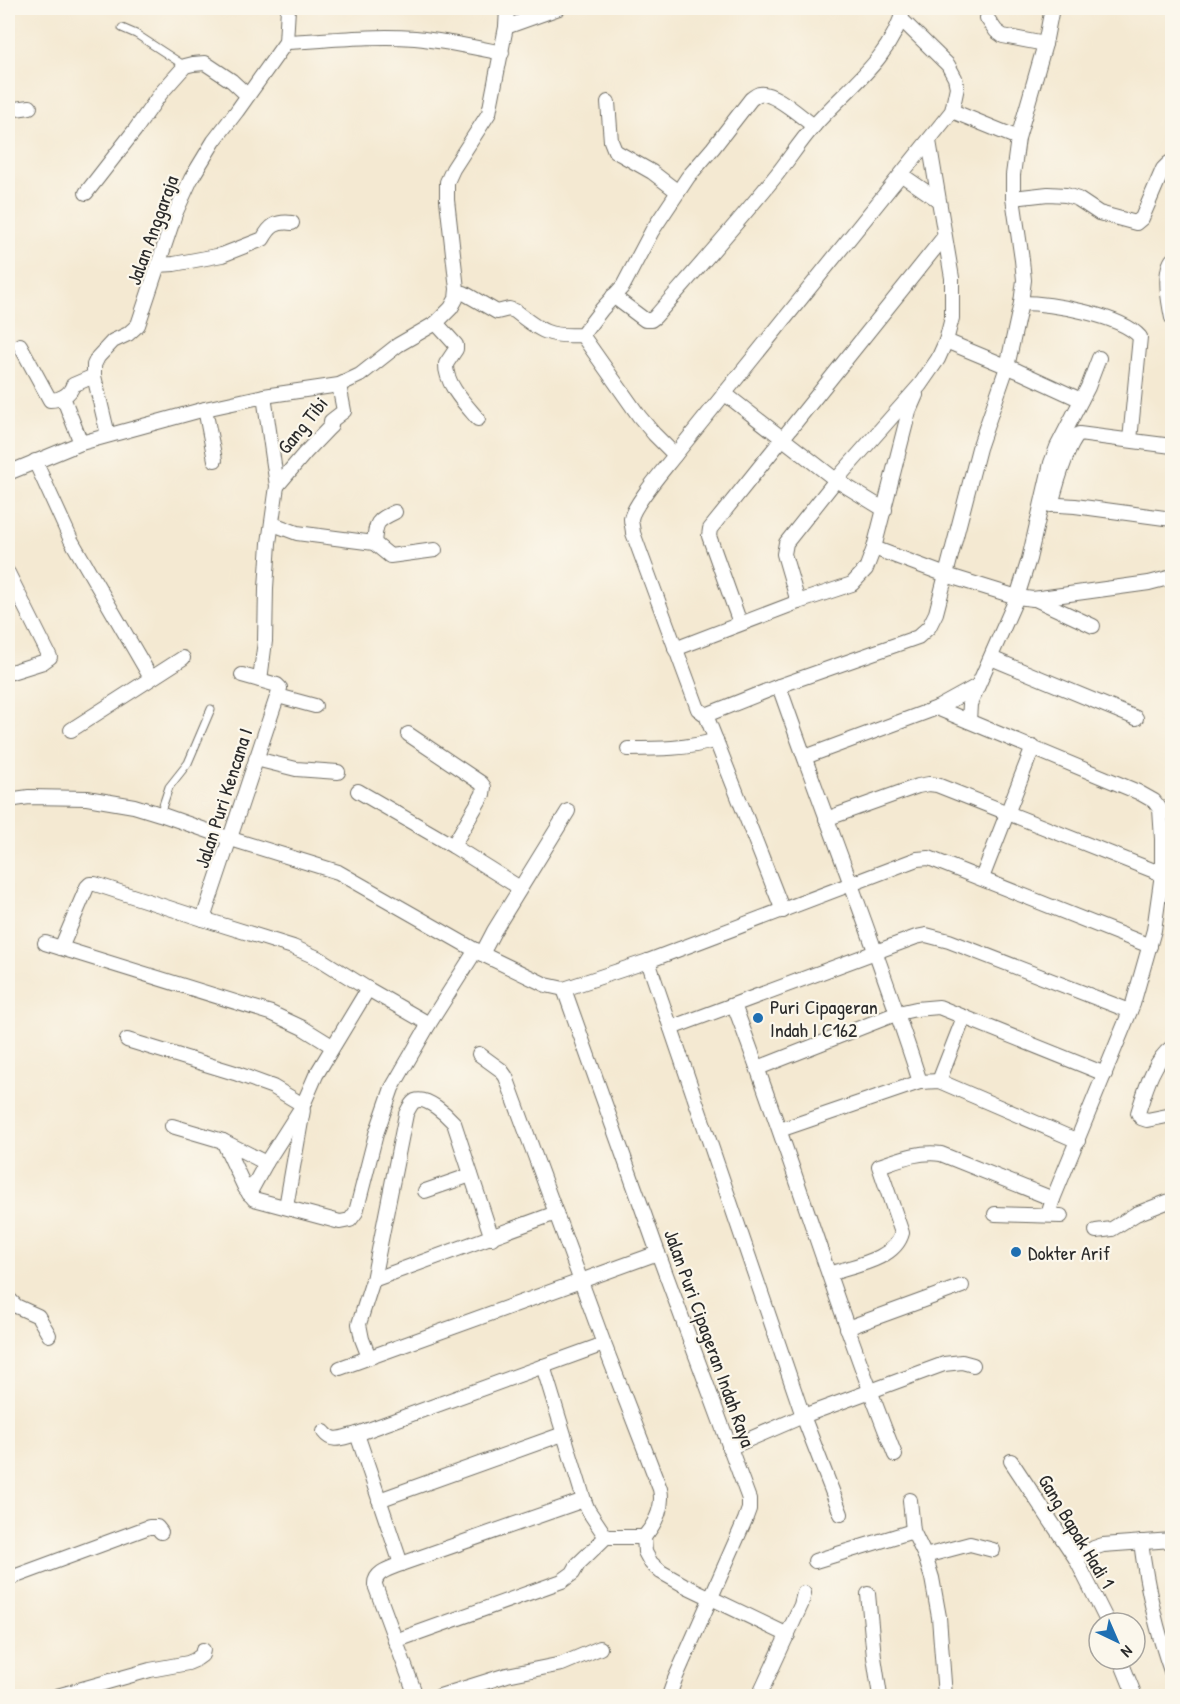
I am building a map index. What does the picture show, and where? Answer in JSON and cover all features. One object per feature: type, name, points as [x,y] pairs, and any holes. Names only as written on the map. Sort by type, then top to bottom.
[{"type":"street","points":[[288,8],[286,42],[376,37],[413,38],[451,42],[501,53]]},
{"type":"street","points":[[8,473],[81,443],[205,409],[264,396],[339,385],[360,375],[398,345],[436,323],[451,308],[456,299],[457,289],[447,182],[489,113],[506,27],[507,8]]},
{"type":"street","points":[[506,27],[559,8]]},
{"type":"street","points":[[706,715],[779,686],[918,637],[929,627],[936,613],[979,448],[1007,367],[1021,303],[1022,260],[1013,198],[1013,176],[1018,138],[1052,8]]},
{"type":"street","points":[[614,297],[645,320],[655,317],[774,177],[814,126],[868,72],[888,43],[902,14],[948,65],[957,87],[952,111],[675,454],[640,502],[631,520],[633,534],[698,709],[706,715],[783,911]]},
{"type":"street","points":[[987,18],[996,31],[1003,36],[1044,44]]},
{"type":"street","name":"Jalan Anggaraja","points":[[94,376],[94,365],[98,357],[113,341],[128,334],[138,325],[175,214],[191,179],[214,141],[286,42]]},
{"type":"street","points":[[86,193],[135,130],[155,100],[185,66],[205,63],[232,81],[247,95]]},
{"type":"street","points":[[464,293],[497,312],[509,309],[515,311],[549,334],[582,335],[623,286],[652,231],[678,192],[747,104],[758,94],[776,98],[814,126]]},
{"type":"street","points":[[608,102],[611,141],[615,151],[652,172],[678,192]]},
{"type":"street","points":[[8,110],[30,107]]},
{"type":"street","points":[[952,111],[1018,138]]},
{"type":"street","points":[[798,602],[784,554],[786,543],[836,480],[920,385],[938,359],[946,341],[952,318],[952,278],[929,141]]},
{"type":"street","points":[[1013,198],[1048,194],[1066,195],[1099,213],[1136,223],[1142,218],[1163,169],[1169,163],[1173,164]]},
{"type":"street","points":[[902,175],[938,200]]},
{"type":"street","points":[[158,265],[222,255],[263,239],[267,230],[280,222],[292,223]]},
{"type":"street","points":[[740,623],[709,536],[710,529],[944,237]]},
{"type":"street","points":[[1173,260],[1169,265],[1167,298],[1173,318]]},
{"type":"street","points":[[1021,303],[1077,310],[1131,329],[1140,338],[1130,440]]},
{"type":"street","points":[[436,323],[456,345],[456,349],[446,364],[452,385],[478,419]]},
{"type":"street","points":[[582,335],[639,416],[675,454]]},
{"type":"street","points":[[946,341],[1081,400]]},
{"type":"street","points":[[20,345],[47,396],[52,401],[70,393],[73,385],[94,376],[108,435]]},
{"type":"street","points":[[1046,505],[1051,463],[1099,358]]},
{"type":"street","name":"Gang Tibi","points":[[277,486],[331,426],[331,421],[344,411],[339,385]]},
{"type":"street","points":[[675,649],[740,623],[852,584],[860,578],[874,548],[909,411],[920,385]]},
{"type":"street","points":[[724,393],[836,480],[885,510]]},
{"type":"street","points":[[260,680],[265,641],[269,543],[277,486],[264,396]]},
{"type":"street","points":[[63,397],[81,443]]},
{"type":"street","points":[[205,409],[215,460]]},
{"type":"street","points":[[969,721],[970,704],[1017,597],[1046,505],[1076,437],[1079,435],[1173,446]]},
{"type":"street","points":[[35,461],[71,540],[152,678]]},
{"type":"street","points":[[1046,505],[1099,509],[1173,519]]},
{"type":"street","points":[[374,543],[377,523],[395,512]]},
{"type":"street","points":[[273,524],[297,533],[374,543],[390,556],[435,550]]},
{"type":"street","points":[[874,548],[946,575],[1017,597],[1033,598],[1149,583],[1173,577]]},
{"type":"street","points":[[8,573],[50,657],[43,662],[8,673]]},
{"type":"street","points":[[1033,598],[1093,626]]},
{"type":"street","points":[[71,730],[183,658]]},
{"type":"street","points":[[991,658],[1136,718]]},
{"type":"street","points":[[242,675],[277,685],[279,692],[315,706]]},
{"type":"street","points":[[779,686],[898,1013],[920,1082]]},
{"type":"street","points":[[805,757],[937,708],[977,686]]},
{"type":"street","name":"Jalan Puri Kencana I","points":[[203,919],[279,692]]},
{"type":"street","points":[[937,708],[1138,792],[1154,801],[1160,809],[1162,874],[1157,916],[1150,946],[1130,1011],[1053,1199],[1055,1216],[995,1214]]},
{"type":"street","points":[[408,735],[484,787],[483,794],[453,846]]},
{"type":"street","points":[[628,749],[664,748],[716,740]]},
{"type":"street","points":[[982,878],[1033,747]]},
{"type":"street","points":[[256,759],[296,770],[338,772]]},
{"type":"street","points":[[826,819],[918,786],[937,785],[1162,874]]},
{"type":"street","points":[[358,791],[520,888]]},
{"type":"street","points":[[8,800],[29,797],[87,798],[134,806],[338,872],[479,952],[546,985],[564,989],[648,961],[917,859],[929,858],[1150,946]]},
{"type":"street","points":[[223,1141],[245,1188],[254,1199],[340,1222],[350,1220],[356,1212],[376,1134],[392,1088],[429,1024],[494,931],[568,811]]},
{"type":"street","points":[[61,948],[87,887],[95,884],[293,947],[320,959],[429,1024]]},
{"type":"street","points":[[671,1028],[875,951],[926,935],[949,941],[1130,1011]]},
{"type":"street","points":[[45,943],[271,1013],[303,1028],[332,1046]]},
{"type":"street","points":[[648,961],[803,1416],[841,1514]]},
{"type":"street","points":[[249,1194],[266,1162],[303,1105],[332,1046],[368,989]]},
{"type":"street","name":"Jalan Puri Cipageran Indah Raya","points":[[564,989],[749,1499],[749,1509],[669,1696]]},
{"type":"street","points":[[734,1005],[780,1130],[847,1328],[895,1455]]},
{"type":"street","points":[[758,1068],[898,1013],[939,1007],[1105,1074]]},
{"type":"street","points":[[939,1081],[964,1017]]},
{"type":"street","points":[[127,1040],[273,1087],[303,1105]]},
{"type":"street","points":[[1173,1047],[1159,1061],[1138,1113],[1141,1118],[1147,1120],[1173,1115]]},
{"type":"street","points":[[479,1054],[501,1070],[506,1077],[662,1496],[653,1527],[644,1538],[645,1552],[651,1563],[662,1572],[788,1635]]},
{"type":"street","points":[[780,1130],[920,1082],[939,1081],[1078,1141]]},
{"type":"street","points":[[369,1357],[359,1324],[373,1280],[406,1114],[416,1101],[424,1101],[447,1114],[454,1123],[492,1238]]},
{"type":"street","points":[[286,1208],[303,1105]]},
{"type":"street","points":[[172,1126],[223,1141],[266,1162]]},
{"type":"street","points":[[829,1274],[876,1259],[891,1252],[900,1241],[902,1233],[879,1166],[912,1154],[929,1152],[941,1154],[1053,1199]]},
{"type":"street","points":[[425,1191],[471,1175]]},
{"type":"street","points":[[1096,1231],[1112,1229],[1136,1214],[1173,1200]]},
{"type":"street","points":[[373,1280],[556,1213]]},
{"type":"street","points":[[340,1368],[658,1253]]},
{"type":"street","points":[[847,1328],[962,1286]]},
{"type":"street","points":[[8,1298],[16,1306],[38,1316],[50,1335]]},
{"type":"street","points":[[324,1432],[333,1440],[357,1434],[604,1344]]},
{"type":"street","points":[[729,1448],[803,1416],[944,1365],[962,1362],[973,1365]]},
{"type":"street","points":[[543,1366],[584,1500],[606,1537]]},
{"type":"street","points":[[357,1434],[401,1564]]},
{"type":"street","points":[[380,1500],[563,1434]]},
{"type":"street","name":"Gang Bapak Hadi 1","points":[[1011,1461],[1085,1553],[1104,1611]]},
{"type":"street","points":[[416,1696],[374,1580],[380,1573],[584,1500]]},
{"type":"street","points":[[910,1500],[913,1531],[932,1578],[939,1617],[945,1696]]},
{"type":"street","points":[[8,1579],[149,1527],[157,1527],[161,1532]]},
{"type":"street","points":[[814,1562],[913,1531]]},
{"type":"street","points":[[395,1641],[562,1581],[573,1573],[578,1564],[606,1537],[644,1538]]},
{"type":"street","points":[[1085,1553],[1103,1545],[1173,1540]]},
{"type":"street","points":[[1141,1542],[1152,1612],[1173,1674]]},
{"type":"street","points":[[925,1556],[970,1544],[993,1550]]},
{"type":"street","points":[[762,1694],[801,1605],[804,1593]]},
{"type":"street","points":[[868,1594],[880,1696]]},
{"type":"street","points":[[440,1696],[507,1675],[562,1665],[600,1648]]},
{"type":"street","points":[[57,1696],[195,1660],[203,1654],[203,1650]]},
{"type":"street","points":[[1125,1671],[1135,1696]]},
{"type":"lane","points":[[122,28],[136,33],[185,66]]},
{"type":"lane","points":[[160,814],[168,787],[188,763],[211,709]]},
{"type":"place","name":"Puri Cipageran Indah I C162","points":[[758,1018]]},
{"type":"place","name":"Dokter Arif","points":[[1016,1252]]}]
